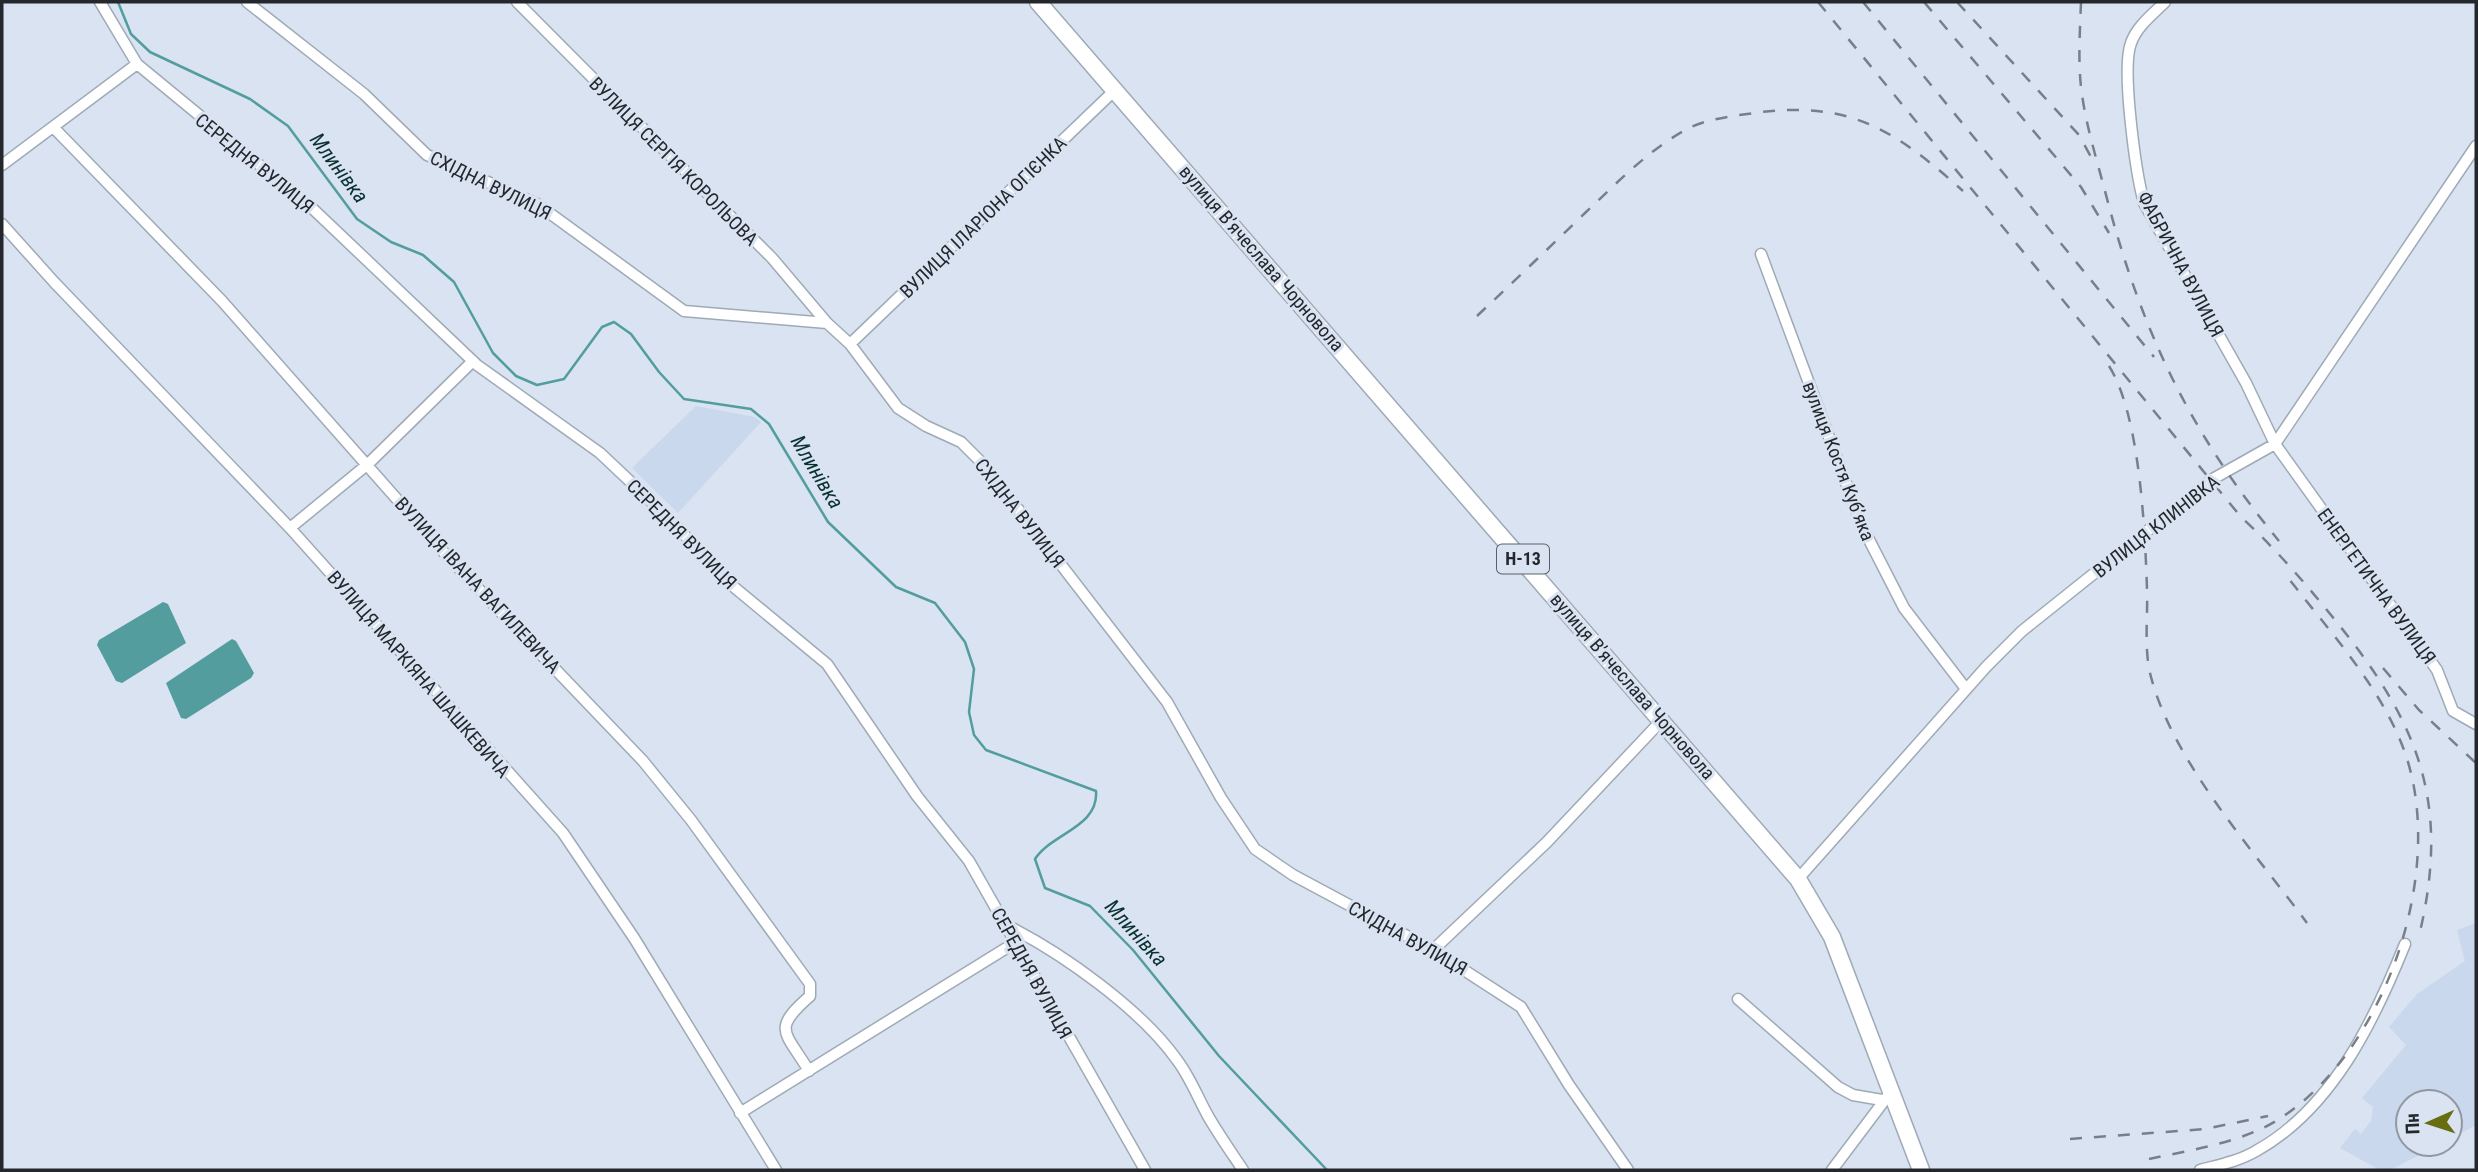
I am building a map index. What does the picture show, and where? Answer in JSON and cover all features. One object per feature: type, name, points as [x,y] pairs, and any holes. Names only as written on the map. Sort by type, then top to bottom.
[{"type":"main road","name":"вулиця Вʼячеслава Чорновола","points":[[1038,2],[1798,879],[1832,937],[1887,1096],[1921,1170]]},
{"type":"street","name":"СЕРЕДНЯ ВУЛИЦЯ","points":[[100,2],[136,64],[313,209],[472,360],[600,453],[672,521],[723,578],[827,664],[918,796],[969,860],[1144,1170]]},
{"type":"street","name":"СХІДНА ВУЛИЦЯ","points":[[247,2],[364,94],[427,155],[537,204],[684,311],[827,323],[850,344],[898,408],[926,426],[961,442],[984,465],[1167,702],[1195,746],[1221,798],[1255,849],[1293,875],[1433,950],[1521,1007],[1569,1085],[1628,1170]]},
{"type":"street","name":"ВУЛИЦЯ СЕРГІЯ КОРОЛЬОВА","points":[[517,2],[772,258],[827,323]]},
{"type":"street","name":"ФАБРИЧНА ВУЛИЦЯ","points":[[2165,2],[2139,28],[2130,44],[2128,64],[2138,182],[2144,203],[2246,383],[2275,444]]},
{"type":"street","points":[[2,165],[136,64]]},
{"type":"street","name":"ВУЛИЦЯ ІЛАРІОНА ОГІЄНКА","points":[[850,344],[1115,90]]},
{"type":"street","name":"ВУЛИЦЯ ІВАНА ВАГИЛЕВИЧА","points":[[53,127],[222,301],[448,557],[643,761],[691,820],[810,984],[810,996],[786,1017],[785,1023],[785,1032],[809,1071]]},
{"type":"street","name":"ВУЛИЦЯ КЛИНІВКА","points":[[1798,879],[1966,689],[2022,631],[2188,498],[2224,472],[2275,444],[2476,146]]},
{"type":"street","name":"ВУЛИЦЯ МАРКІЯНА ШАШКЕВИЧА","points":[[2,224],[54,282],[290,528],[563,833],[634,938],[776,1170]]},
{"type":"street","name":"вулиця Костя Кубʼяка","points":[[1761,254],[1862,526],[1904,608],[1966,689]]},
{"type":"street","points":[[290,528],[368,464],[472,360]]},
{"type":"street","name":"ЕНЕРГЕТИЧНА ВУЛИЦЯ","points":[[2275,444],[2437,670],[2453,711],[2476,724]]},
{"type":"street","points":[[1433,950],[1548,842],[1662,720]]},
{"type":"street","points":[[1006,925],[1034,939],[1128,1006],[1161,1039],[1179,1062],[1209,1118],[1243,1170]]},
{"type":"street","points":[[740,1114],[1016,942]]},
{"type":"street","points":[[2200,1170],[2256,1152],[2307,1111],[2380,1007],[2405,944]]},
{"type":"street","points":[[1738,999],[1838,1087],[1853,1095],[1887,1096]]},
{"type":"street","points":[[1832,1170],[1887,1096]]},
{"type":"shaded area","points":[[696,406],[755,417],[761,422],[678,513],[632,468]]},
{"type":"shaded area","points":[[163,602],[168,604],[186,643],[122,683],[116,681],[97,645],[99,640]]},
{"type":"shaded area","points":[[232,639],[236,641],[254,673],[251,678],[186,719],[181,718],[166,683]]},
{"type":"shaded area","points":[[2476,923],[2476,1125],[2464,1131],[2464,1088],[2394,1088],[2394,1158],[2414,1158],[2390,1170],[2380,1170],[2340,1148],[2355,1129],[2361,1134],[2371,1121],[2373,1107],[2362,1098],[2406,1045],[2389,1027],[2417,994],[2465,961],[2457,930]]},
{"type":"waterway","name":"Млинівка","points":[[118,2],[131,34],[150,52],[250,99],[288,126],[357,219],[391,242],[423,255],[454,282],[493,353],[516,376],[537,385],[564,379],[602,327],[614,322],[631,334],[659,372],[684,399],[751,409],[769,424],[828,522],[896,587],[935,603],[965,642],[974,669],[969,712],[974,735],[986,750],[1096,791],[1095,803],[1090,813],[1073,829],[1052,842],[1035,859],[1045,888],[1090,906],[1133,950],[1219,1056],[1327,1170]]},
{"type":"railway","points":[[1818,2],[2241,517],[2324,606],[2388,694],[2407,730],[2429,805],[2431,845],[2428,888],[2419,936]]},
{"type":"railway","points":[[1863,2],[2154,357]]},
{"type":"railway","points":[[1924,2],[2081,187],[2109,233]]},
{"type":"railway","points":[[1957,2],[2079,135],[2091,157]]},
{"type":"railway","points":[[2081,2],[2080,66],[2085,113],[2134,288],[2171,376],[2194,418],[2219,460],[2279,541]]},
{"type":"railway","points":[[1477,316],[1646,157],[1687,129],[1711,120],[1787,110],[1817,111],[1844,116],[1892,136],[1915,151],[1963,191]]},
{"type":"railway","points":[[2109,366],[2128,413],[2139,474],[2146,564],[2147,652],[2150,673],[2161,706],[2176,739],[2216,804],[2307,923]]},
{"type":"railway","points":[[2149,1159],[2214,1145],[2262,1129],[2315,1091],[2348,1052],[2376,1006],[2397,955],[2412,902],[2418,849],[2416,798],[2404,750],[2394,726],[2367,681],[2286,575]]},
{"type":"railway","points":[[2383,668],[2419,710],[2476,763]]},
{"type":"railway","points":[[2070,1139],[2205,1129],[2268,1116]]}]
